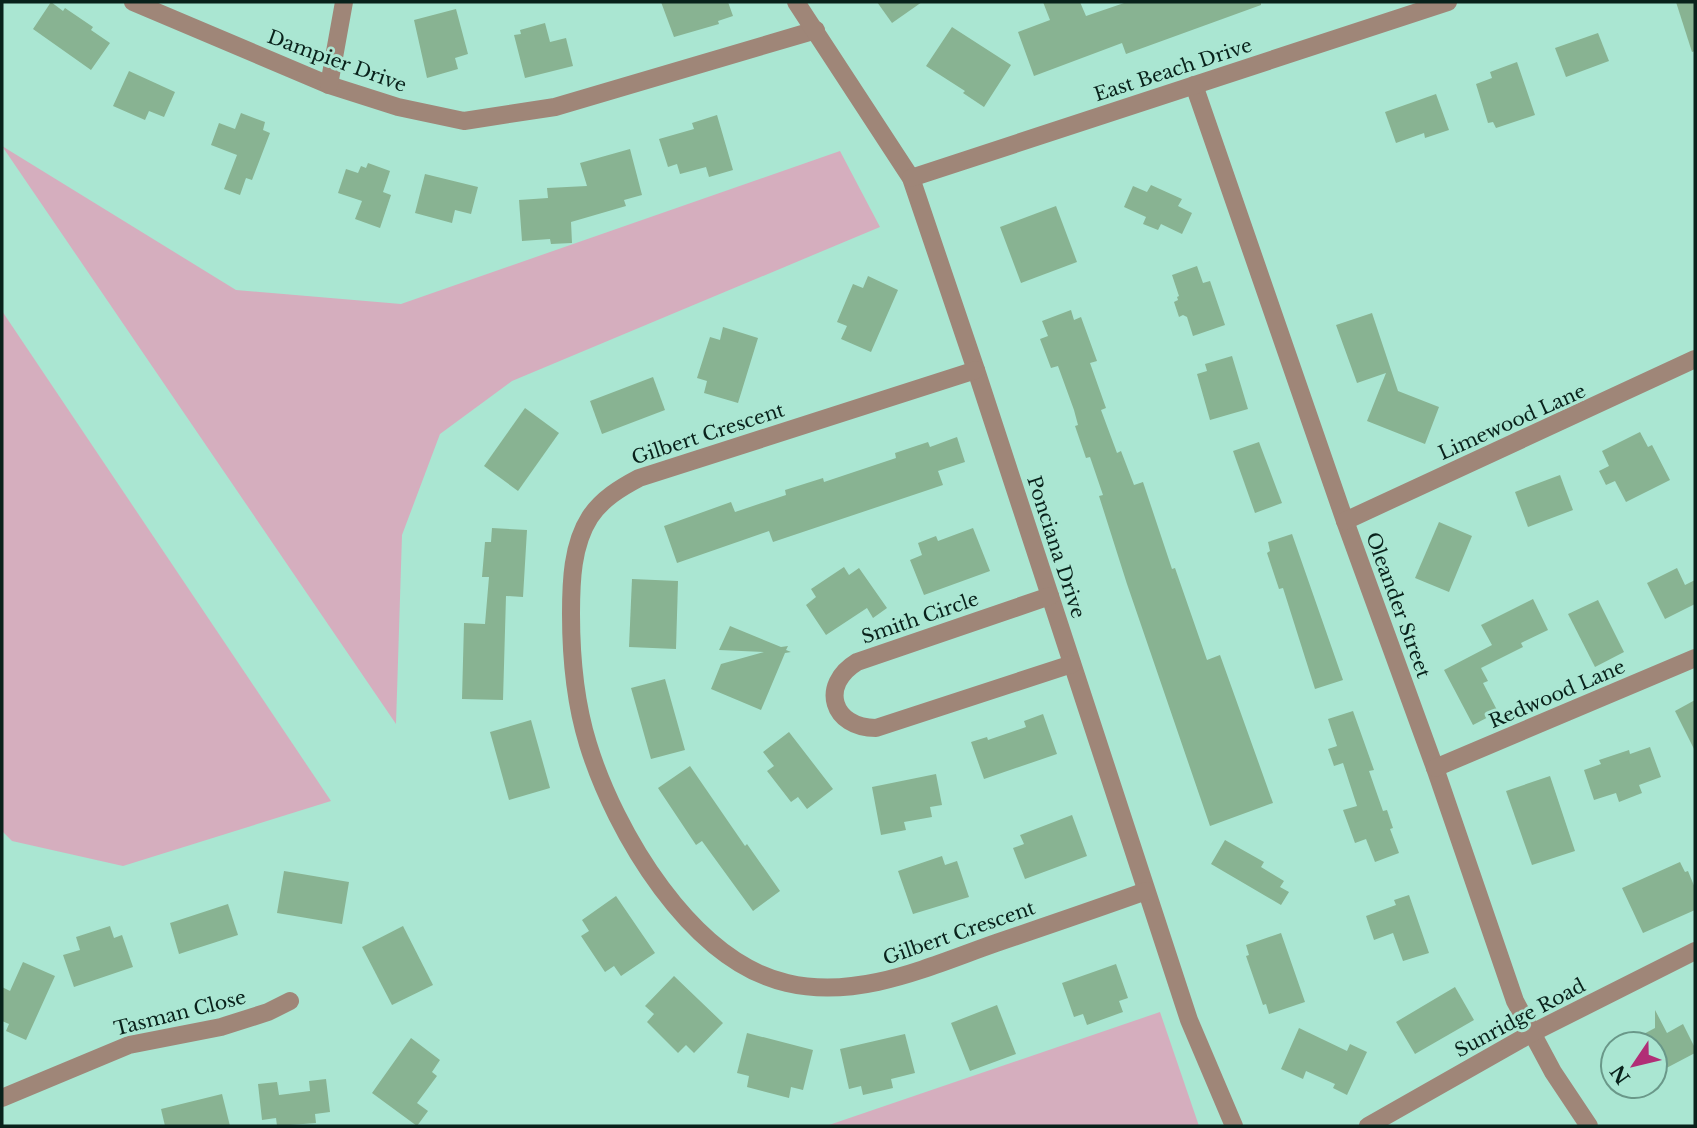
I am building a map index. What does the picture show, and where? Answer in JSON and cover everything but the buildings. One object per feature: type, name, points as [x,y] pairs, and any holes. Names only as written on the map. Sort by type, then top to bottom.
[{"type":"street","name":"Dampier Drive","points":[[133,2],[330,85],[398,107],[464,121],[555,107],[816,30]]},
{"type":"street","points":[[330,85],[344,2]]},
{"type":"street","name":"Ponciana Drive","points":[[796,2],[911,178],[1189,1020],[1234,1126]]},
{"type":"street","name":"East Beach Drive","points":[[911,178],[1448,2]]},
{"type":"street","name":"Oleander Street","points":[[1194,85],[1345,521],[1436,768],[1515,1001],[1553,1072],[1589,1126]]},
{"type":"street","name":"Limewood Lane","points":[[1345,521],[1695,359]]},
{"type":"street","name":"Gilbert Crescent","points":[[976,370],[639,478],[609,496],[590,516],[579,539],[572,573],[570,639],[573,674],[598,775],[623,828],[660,885],[688,920],[711,943],[734,960],[763,976],[788,984],[817,987],[876,983],[1146,891]]},
{"type":"street","name":"Smith Circle","points":[[1050,596],[857,662],[845,669],[837,680],[834,692],[836,705],[841,715],[853,724],[862,728],[876,728],[1072,664]]},
{"type":"street","name":"Redwood Lane","points":[[1436,768],[1695,657]]},
{"type":"street","name":"Sunridge Road","points":[[1368,1126],[1532,1033],[1695,951]]},
{"type":"street","name":"Tasman Close","points":[[2,1098],[129,1045],[221,1027],[268,1013],[290,1001]]},
{"type":"shaded area","points":[[2,146],[236,290],[401,304],[840,151],[880,227],[512,381],[440,434],[402,535],[396,724]]},
{"type":"shaded area","points":[[2,311],[331,801],[123,866],[12,841],[2,831]]},
{"type":"shaded area","points":[[1160,1012],[1199,1126],[826,1126]]}]
